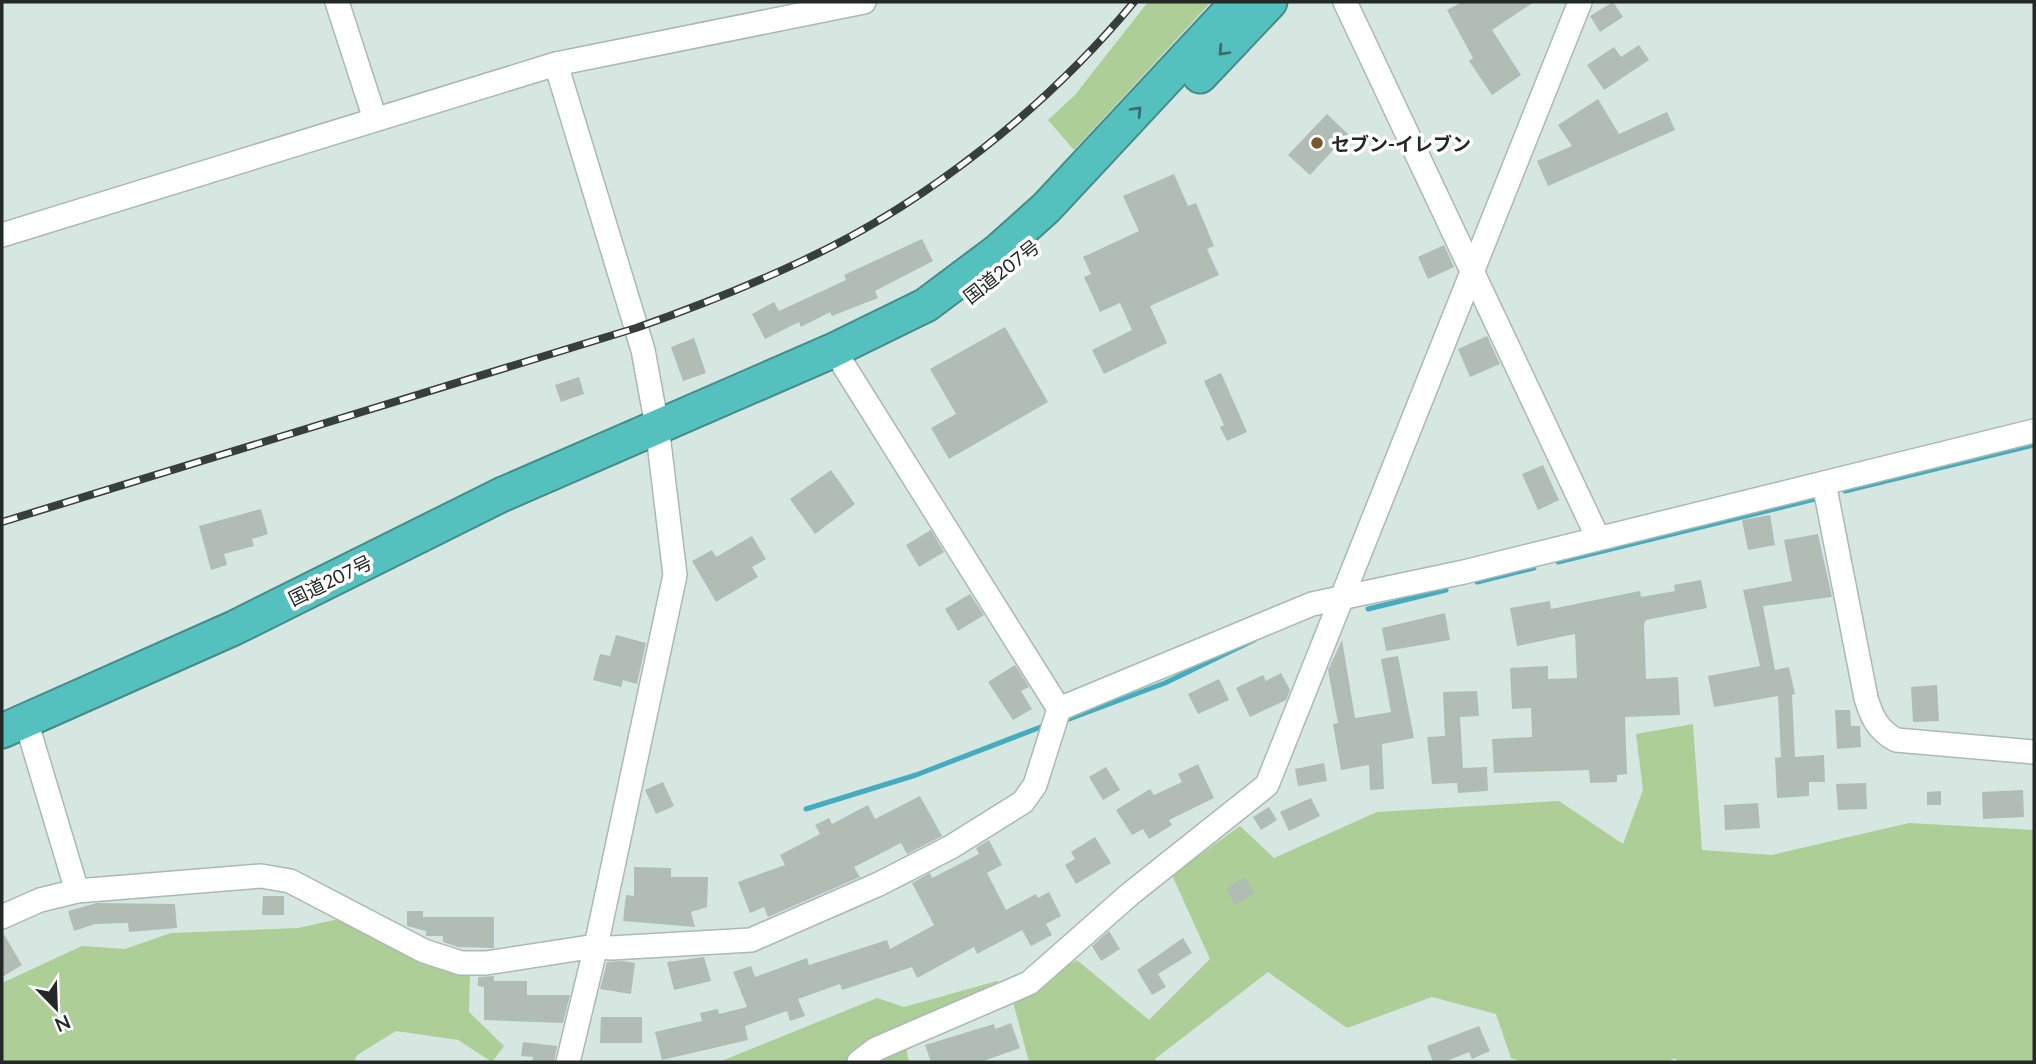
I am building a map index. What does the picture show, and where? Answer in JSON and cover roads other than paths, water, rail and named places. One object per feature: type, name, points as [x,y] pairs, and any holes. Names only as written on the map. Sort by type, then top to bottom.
[{"type":"highway","name":"国道207号","points":[[14,726],[234,628],[501,495],[832,351],[926,305],[999,251],[1046,208],[1238,2]]},
{"type":"highway","name":"国道207号","points":[[657,426],[844,366],[909,335],[968,298],[1052,232],[1270,2]]},
{"type":"street","points":[[337,2],[375,119]]},
{"type":"street","points":[[2,234],[556,64],[864,2]]},
{"type":"street","points":[[1345,2],[1598,538]]},
{"type":"street","points":[[859,1062],[876,1049],[1029,983],[1130,894],[1267,785],[1580,2]]},
{"type":"street","points":[[556,64],[643,351],[657,426],[675,575],[596,946],[568,1062]]},
{"type":"street","points":[[2,917],[40,900],[77,891],[261,876],[290,881],[424,951],[461,963],[486,963],[596,946],[611,948],[751,940],[891,878],[951,847],[1023,802],[1035,785],[1059,709],[844,366]]},
{"type":"street","points":[[1059,709],[1312,604],[1598,538],[2034,431]]},
{"type":"street","points":[[1824,483],[1866,698],[1871,716],[1881,732],[1896,740],[2034,752]]},
{"type":"street","points":[[14,726],[77,891]]},
{"type":"waterway","points":[[1845,491],[2034,445]]},
{"type":"waterway","points":[[1558,562],[1815,499]]},
{"type":"waterway","points":[[1477,582],[1534,568]]},
{"type":"waterway","points":[[1368,609],[1446,590]]},
{"type":"waterway","points":[[1064,721],[1165,683],[1254,640]]},
{"type":"waterway","points":[[806,809],[916,775],[1046,725]]},
{"type":"railway","points":[[2,522],[636,328],[783,270],[850,237],[895,210],[983,149],[1063,78],[1134,2]]},
{"type":"place","name":"セブン-イレブン","points":[[1317,143]]}]
